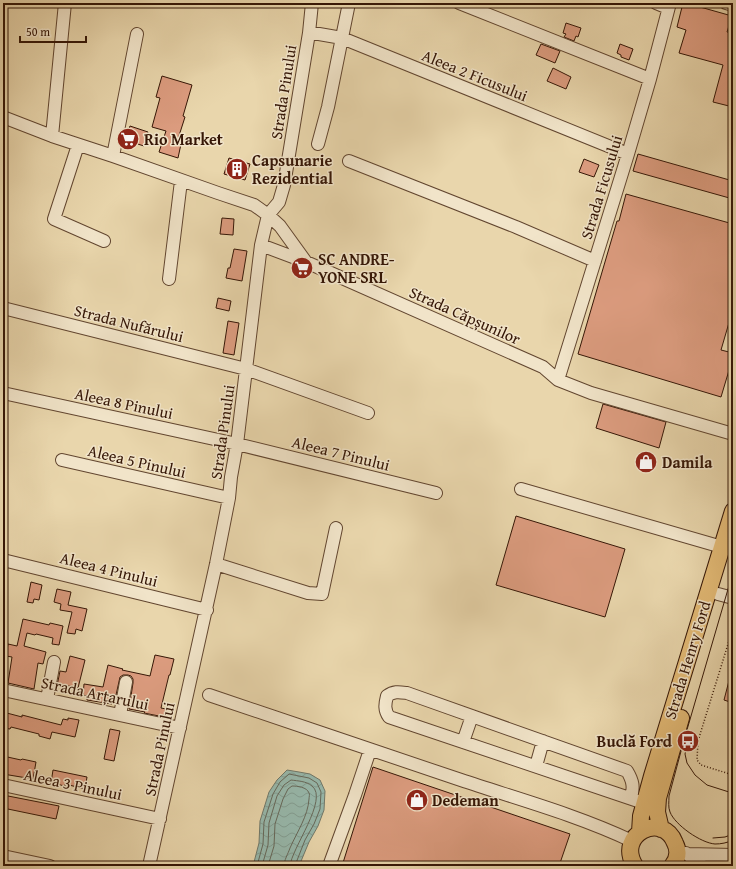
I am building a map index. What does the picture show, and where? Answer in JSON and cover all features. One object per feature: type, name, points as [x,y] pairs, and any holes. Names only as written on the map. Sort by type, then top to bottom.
[{"type":"main road","name":"Strada Henry Ford","points":[[661,829],[657,812],[658,798],[725,596],[728,546],[733,512]]},
{"type":"main road","name":"Strada Henry Ford","points":[[632,852],[640,816],[638,800],[652,776],[728,546]]},
{"type":"main road","points":[[632,852],[646,829],[654,828],[666,831],[671,835],[682,850]]},
{"type":"main road","points":[[672,866],[677,857],[677,849],[682,850]]},
{"type":"street","points":[[52,136],[65,3]]},
{"type":"street","name":"Strada Pinului","points":[[149,866],[207,610],[229,498],[261,245],[268,215],[279,202],[284,186],[309,33],[312,3]]},
{"type":"street","points":[[318,144],[328,107],[349,3]]},
{"type":"street","points":[[459,3],[650,79]]},
{"type":"street","points":[[656,3],[669,6]]},
{"type":"street","points":[[726,3],[733,5]]},
{"type":"street","name":"Strada Ficusului","points":[[558,380],[628,154],[669,6]]},
{"type":"street","name":"Aleea 2 Ficusului","points":[[309,33],[342,38],[628,154]]},
{"type":"street","points":[[113,156],[137,34]]},
{"type":"street","points":[[3,117],[52,136],[254,205],[280,226],[306,262]]},
{"type":"street","points":[[78,145],[54,219],[104,241]]},
{"type":"street","points":[[349,161],[516,227],[595,261]]},
{"type":"street","points":[[169,279],[181,181]]},
{"type":"street","name":"Strada Căpșunilor","points":[[261,245],[306,262],[544,367],[558,380],[592,393],[733,434]]},
{"type":"street","name":"Strada Nufărului","points":[[3,308],[246,369],[368,413]]},
{"type":"street","name":"Aleea 8 Pinului","points":[[3,393],[237,444]]},
{"type":"street","name":"Aleea 7 Pinului","points":[[237,444],[436,493]]},
{"type":"street","name":"Aleea 5 Pinului","points":[[62,460],[229,498]]},
{"type":"street","points":[[521,489],[728,546]]},
{"type":"street","points":[[216,564],[308,593],[322,594],[336,528]]},
{"type":"street","name":"Aleea 4 Pinului","points":[[3,560],[207,610]]},
{"type":"street","points":[[47,699],[54,662]]},
{"type":"street","points":[[120,715],[126,682]]},
{"type":"street","name":"Strada Arțarului","points":[[3,690],[180,728]]},
{"type":"street","points":[[392,692],[407,693],[627,771],[638,800],[389,717],[385,709],[387,696],[392,692]]},
{"type":"street","points":[[209,694],[370,750],[565,814],[610,831],[632,852]]},
{"type":"street","points":[[463,742],[472,716]]},
{"type":"street","points":[[536,766],[543,741]]},
{"type":"street","points":[[329,866],[370,750]]},
{"type":"street","name":"Aleea 3 Pinului","points":[[3,785],[160,819]]},
{"type":"street","points":[[682,850],[733,855]]},
{"type":"street","points":[[682,850],[702,866]]},
{"type":"street","points":[[3,856],[50,866]]},
{"type":"path","points":[[733,628],[698,741],[697,760],[700,765],[733,775]]},
{"type":"water","points":[[287,770],[310,774],[320,780],[325,791],[324,810],[299,866],[253,866],[259,843],[260,821],[269,792],[277,780]]},
{"type":"building","points":[[683,3],[694,3],[693,5],[732,16],[727,32],[733,33],[733,107],[713,102],[723,65],[679,53],[686,30],[677,27]]},
{"type":"building","points":[[566,23],[581,28],[578,37],[576,36],[574,41],[564,37],[566,34],[563,33]]},
{"type":"building","points":[[541,44],[560,51],[555,63],[536,55]]},
{"type":"building","points":[[620,44],[633,49],[629,60],[621,57],[621,55],[617,53]]},
{"type":"building","points":[[553,68],[571,77],[566,89],[547,81]]},
{"type":"building","points":[[162,76],[192,85],[183,116],[185,117],[177,142],[181,144],[178,158],[159,152],[166,131],[152,127],[160,98],[156,97]]},
{"type":"building","points":[[130,126],[148,132],[144,146],[125,140]]},
{"type":"building","points":[[638,154],[733,181],[733,199],[633,171]]},
{"type":"building","name":"Capsunarie Rezidential","points":[[229,158],[250,164],[245,180],[224,174]]},
{"type":"building","points":[[584,159],[599,165],[594,177],[579,172]]},
{"type":"building","points":[[626,194],[733,224],[733,309],[721,350],[733,353],[733,357],[721,397],[578,354]]},
{"type":"building","points":[[222,218],[234,219],[233,235],[220,234]]},
{"type":"building","points":[[234,249],[247,251],[242,281],[226,278]]},
{"type":"building","points":[[218,298],[231,301],[229,311],[216,308]]},
{"type":"building","points":[[228,321],[239,323],[234,355],[223,353]]},
{"type":"building","points":[[603,404],[666,422],[659,448],[596,428]]},
{"type":"building","points":[[516,516],[625,549],[605,617],[496,585]]},
{"type":"building","points":[[31,582],[42,585],[39,600],[34,599],[33,603],[27,602]]},
{"type":"building","points":[[57,589],[71,592],[68,605],[87,609],[82,631],[76,629],[75,634],[67,633],[72,612],[60,610],[61,604],[54,602]]},
{"type":"building","points":[[23,619],[49,625],[50,623],[63,626],[59,645],[52,644],[53,638],[27,633],[24,646],[46,652],[43,664],[38,663],[34,689],[8,683],[12,657],[6,656],[8,644],[17,646]]},
{"type":"building","points":[[155,655],[174,659],[161,708],[166,709],[164,717],[129,709],[133,679],[128,675],[123,675],[120,677],[116,695],[114,695],[112,704],[87,700],[87,696],[83,695],[84,684],[103,687],[108,665],[123,669],[122,670],[150,676]]},
{"type":"building","points":[[70,656],[85,660],[78,688],[64,685],[63,687],[57,686],[60,671],[66,672]]},
{"type":"building","points":[[731,673],[733,673],[733,703],[724,700]]},
{"type":"building","points":[[3,712],[22,717],[22,715],[61,725],[63,719],[68,720],[68,718],[79,720],[75,737],[52,732],[50,739],[39,736],[39,734],[11,727],[10,729],[3,728]]},
{"type":"building","points":[[110,729],[120,731],[114,761],[104,759]]},
{"type":"building","points":[[3,756],[36,762],[33,779],[3,774]]},
{"type":"building","name":"Dedeman","points":[[373,767],[570,834],[559,866],[342,866]]},
{"type":"building","points":[[53,770],[87,777],[85,789],[65,784],[65,786],[51,783]]},
{"type":"building","points":[[3,795],[59,806],[56,819],[3,808]]},
{"type":"tram line","points":[[733,572],[669,796],[669,808],[673,817],[683,828],[696,837],[715,844],[733,840]]},
{"type":"tram line","points":[[687,746],[685,754],[687,763],[695,775],[707,785],[729,792],[733,795]]},
{"type":"tram line","points":[[713,838],[725,837],[733,834]]},
{"type":"place","name":"Rio Market","points":[[128,139]]},
{"type":"place","name":"Capsunarie Rezidential","points":[[237,169]]},
{"type":"place","name":"SC ANDRE- YONE SRL","points":[[302,268]]},
{"type":"place","name":"Damila","points":[[646,462]]},
{"type":"place","name":"Buclă Ford","points":[[688,741]]},
{"type":"place","name":"Dedeman","points":[[417,800]]}]
